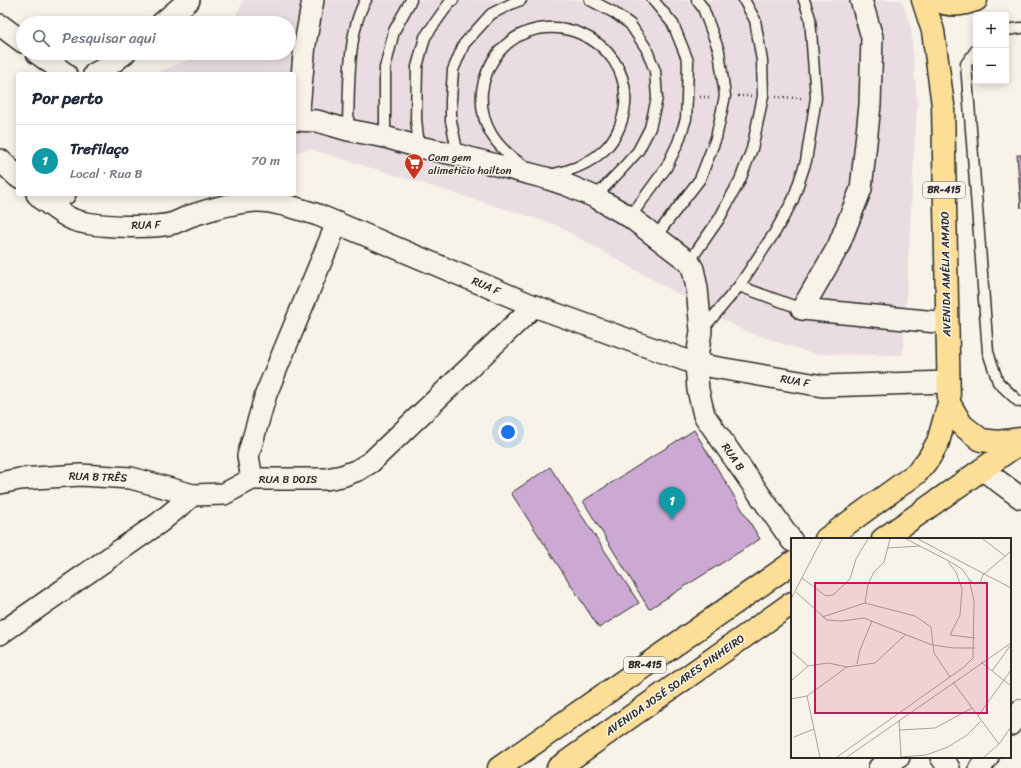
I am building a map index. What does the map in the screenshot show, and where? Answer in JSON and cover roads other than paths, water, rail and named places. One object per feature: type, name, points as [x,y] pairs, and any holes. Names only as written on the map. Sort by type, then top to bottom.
[{"type":"main road","name":"AVENIDA AMÉLIA AMADO","points":[[923,0],[933,31],[943,105],[948,382]]},
{"type":"main road","points":[[936,0],[950,5],[964,5],[976,0]]},
{"type":"main road","name":"BR-415","points":[[827,538],[917,473],[929,458],[938,442],[949,403],[948,382]]},
{"type":"main road","points":[[949,403],[962,426],[980,440],[998,442],[1021,439]]},
{"type":"main road","points":[[884,538],[1021,442]]},
{"type":"main road","name":"BR-415","points":[[499,768],[791,564]]},
{"type":"main road","name":"AVENIDA JOSÉ SOARES PINHEIRO","points":[[558,768],[791,604]]},
{"type":"street","points":[[170,16],[189,0]]},
{"type":"street","points":[[313,0],[296,119],[317,121],[348,130],[385,137],[419,147],[458,155],[538,176],[567,185],[595,197],[630,217],[689,262]]},
{"type":"street","points":[[861,0],[872,37],[870,105],[861,189],[838,247],[802,309],[947,323]]},
{"type":"street","points":[[0,25],[16,37]]},
{"type":"street","points":[[47,60],[63,72]]},
{"type":"street","points":[[98,72],[116,60]]},
{"type":"street","points":[[0,160],[16,175]]},
{"type":"street","points":[[40,198],[52,196]]},
{"type":"street","name":"RUA F","points":[[40,198],[74,220],[104,226],[160,226],[230,204],[257,201],[289,206],[338,223],[534,306],[696,364],[823,386],[948,382]]},
{"type":"street","points":[[252,478],[248,456],[266,394],[338,223]]},
{"type":"street","name":"RUA B","points":[[689,262],[695,275],[701,331],[696,364],[698,390],[704,415],[791,540]]},
{"type":"street","name":"RUA B DOIS","points":[[194,495],[224,494],[252,478],[326,479],[342,476],[358,470],[371,462],[534,306]]},
{"type":"street","points":[[982,469],[1021,498]]},
{"type":"street","name":"RUA B TRÊS","points":[[0,483],[20,479],[80,475],[124,478],[151,483],[194,495]]},
{"type":"street","points":[[0,634],[159,523],[194,495]]},
{"type":"street","points":[[1011,724],[1021,710]]},
{"type":"street","points":[[879,768],[896,758]]},
{"type":"street","points":[[942,758],[950,768]]},
{"type":"street","points":[[980,768],[987,758]]},
{"type":"lane","points":[[348,130],[352,50],[361,9],[366,0]]},
{"type":"lane","points":[[385,137],[385,68],[394,30],[411,0]]},
{"type":"lane","points":[[419,147],[416,119],[417,67],[425,37],[453,0]]},
{"type":"lane","points":[[458,155],[451,121],[453,70],[464,44],[491,14],[513,2],[521,0]]},
{"type":"lane","points":[[590,0],[613,12],[630,24],[646,48],[656,72],[657,98],[650,128],[638,151],[595,197]]},
{"type":"lane","points":[[630,217],[666,168],[678,143],[686,119],[688,98],[688,61],[673,24],[652,0]]},
{"type":"lane","points":[[656,236],[700,179],[716,138],[725,96],[719,51],[703,8],[697,0]]},
{"type":"lane","points":[[689,262],[719,219],[740,180],[752,149],[763,96],[762,61],[755,20],[744,0]]},
{"type":"lane","points":[[701,331],[739,286],[775,232],[793,200],[806,161],[816,98],[810,18],[804,0]]},
{"type":"lane","points":[[1009,30],[1021,28]]},
{"type":"lane","points":[[539,29],[567,29],[581,33],[593,40],[613,59],[620,72],[624,85],[624,113],[616,133],[604,150],[593,159],[567,171],[538,176],[502,150],[494,139],[487,126],[483,113],[481,99],[483,85],[487,72],[494,59],[502,48],[513,40],[526,33],[539,29]]},
{"type":"lane","points":[[973,54],[966,64],[988,352],[998,382],[1018,401],[1021,402]]},
{"type":"lane","points":[[739,286],[802,309]]},
{"type":"place","name":"Com gem alimeticio hailton","points":[[414,180]]},
{"type":"place","name":"Trefilaço","points":[[672,520]]}]
